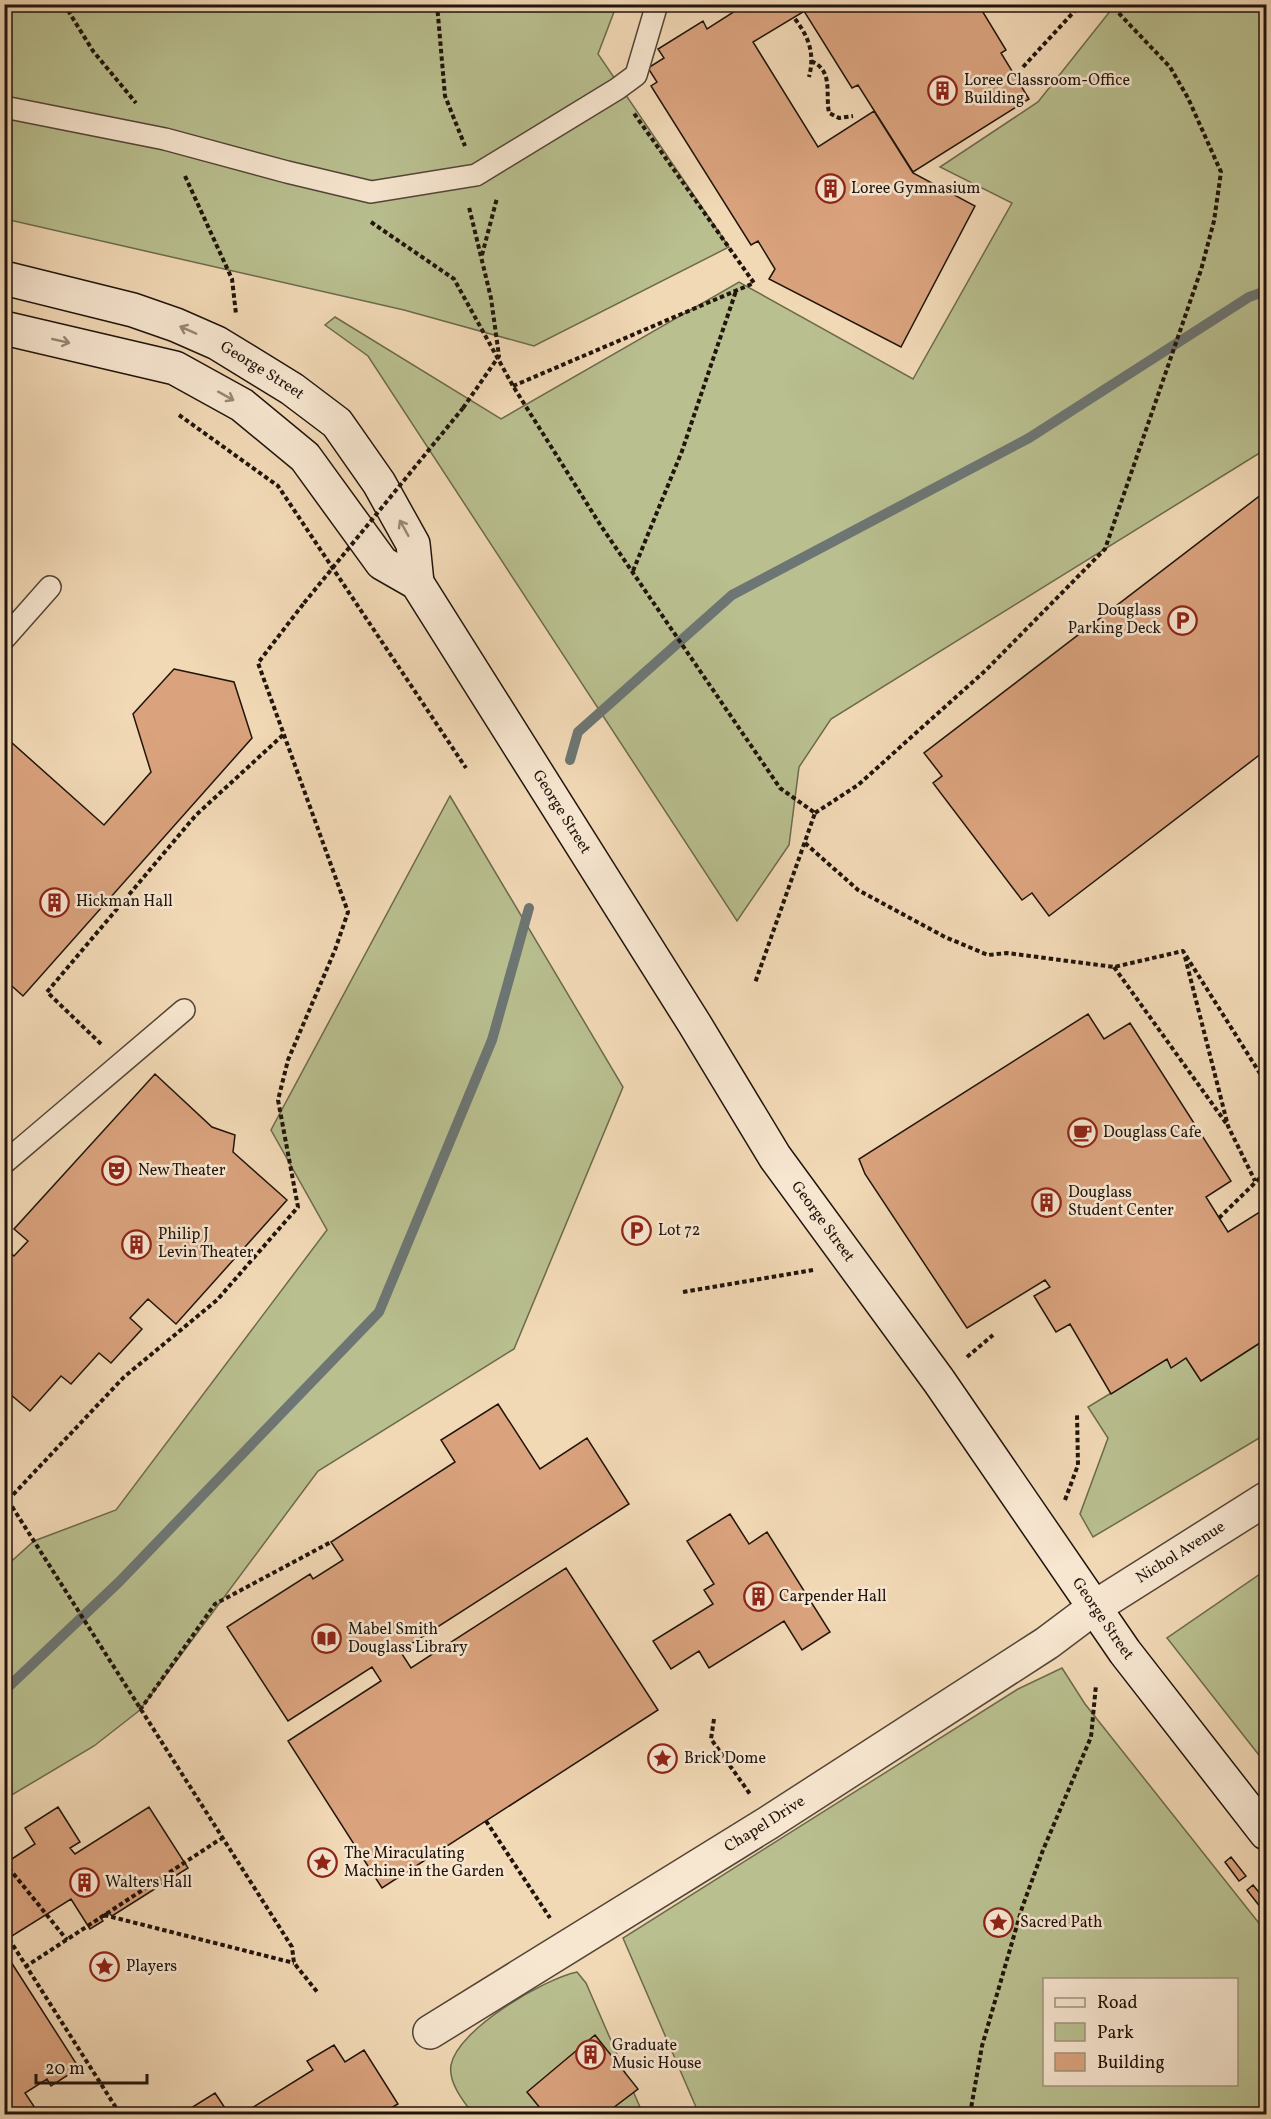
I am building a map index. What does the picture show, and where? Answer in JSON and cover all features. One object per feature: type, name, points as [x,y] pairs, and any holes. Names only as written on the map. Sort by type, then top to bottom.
[{"type":"street","name":"George Street","points":[[4,278],[133,310],[217,343],[292,390],[337,423],[379,483],[413,544],[417,584],[694,1023],[775,1157],[939,1381],[1125,1652],[1266,1833]]},
{"type":"street","name":"George Street","points":[[4,328],[175,368],[242,405],[305,457],[382,563],[417,584]]},
{"type":"street","name":"Nichol Avenue","points":[[1095,1607],[1266,1499]]},
{"type":"street","name":"Chapel Drive","points":[[430,2032],[768,1823],[1047,1643],[1095,1607]]},
{"type":"lane","points":[[4,107],[165,139],[286,172],[371,192],[469,176],[510,155],[617,89],[636,75],[657,4]]},
{"type":"lane","points":[[4,639],[50,587]]},
{"type":"lane","points":[[4,1163],[184,1010]]},
{"type":"path","points":[[64,4],[93,51],[165,139],[197,199],[232,279],[241,358]]},
{"type":"path","points":[[8,1500],[124,1377],[217,1300],[298,1207],[278,1100],[288,1060],[335,950],[348,912],[258,663],[463,408],[499,356],[469,176],[445,96],[437,4]]},
{"type":"path","points":[[1023,67],[1081,4]]},
{"type":"path","points":[[755,983],[815,813],[858,785],[986,670],[1105,549],[1133,472],[1162,377],[1201,270],[1214,221],[1221,172],[1188,98],[1170,67],[1110,4]]},
{"type":"path","points":[[795,19],[808,38],[811,62],[809,77]]},
{"type":"path","points":[[811,62],[819,65],[827,78],[829,113],[839,118],[853,116]]},
{"type":"path","points":[[513,386],[754,283],[617,89]]},
{"type":"path","points":[[482,255],[510,155]]},
{"type":"path","points":[[367,219],[454,279],[499,356],[513,386],[632,571],[780,788],[815,813]]},
{"type":"path","points":[[632,571],[682,451],[736,290]]},
{"type":"path","points":[[179,415],[278,486],[466,768]]},
{"type":"path","points":[[120,1064],[47,992],[195,815],[284,734]]},
{"type":"path","points":[[805,843],[858,890],[945,937],[988,955],[1007,954],[1114,967],[1183,951]]},
{"type":"path","points":[[1183,951],[1266,1083]]},
{"type":"path","points":[[1183,951],[1228,1126]]},
{"type":"path","points":[[1114,967],[1228,1126],[1255,1181]]},
{"type":"path","points":[[1219,1218],[1266,1172]]},
{"type":"path","points":[[683,1292],[852,1263]]},
{"type":"path","points":[[1062,1510],[1078,1465],[1077,1414]]},
{"type":"path","points":[[4,1494],[292,1947],[294,1963],[318,1993]]},
{"type":"path","points":[[140,1710],[215,1604],[331,1542]]},
{"type":"path","points":[[970,2115],[982,2046],[1022,1908],[1043,1850],[1091,1737],[1096,1685]]},
{"type":"path","points":[[714,1719],[711,1739],[768,1823]]},
{"type":"path","points":[[486,1821],[569,1946]]},
{"type":"path","points":[[24,1967],[222,1838]]},
{"type":"path","points":[[5,1863],[67,1940]]},
{"type":"path","points":[[104,1915],[294,1963]]},
{"type":"path","points":[[9,1939],[24,1967],[120,2115]]},
{"type":"path","points":[[130,2115],[139,2111]]},
{"type":"green space","points":[[617,4],[598,54],[729,247],[534,346],[404,310],[5,219],[5,5]]},
{"type":"green space","points":[[1115,5],[1266,5],[1266,449],[831,719],[799,767],[789,845],[737,921],[368,356],[325,325],[335,317],[501,419],[739,282],[913,379],[1012,203],[940,167],[1038,102]]},
{"type":"green space","points":[[450,796],[623,1087],[514,1349],[318,1471],[140,1710],[94,1746],[5,1799],[5,1567],[34,1541],[116,1510],[327,1230],[271,1130]]},
{"type":"green space","points":[[1266,1339],[1266,1434],[1093,1537],[1080,1514],[1108,1438],[1088,1407],[1167,1359],[1172,1367],[1186,1358],[1201,1381]]},
{"type":"green space","points":[[1266,1570],[1266,1764],[1167,1638]]},
{"type":"green space","points":[[1062,1668],[1085,1704],[1266,1932],[1266,2114],[699,2114],[623,1938],[1018,1689]]},
{"type":"green space","points":[[577,1972],[586,1983],[643,2114],[473,2114],[457,2091],[452,2078],[451,2065],[457,2051],[469,2036],[504,2008],[544,1984]]},
{"type":"building","name":"Loree Gymnasium","points":[[746,4],[791,4],[803,12],[753,42],[818,147],[874,111],[913,173],[975,206],[901,347],[769,279],[775,269],[758,241],[751,245],[651,86],[657,82],[648,68],[664,58],[658,49],[703,21],[707,29]]},
{"type":"building","name":"Loree Classroom-Office Building","points":[[791,4],[978,4],[1006,50],[1001,53],[1029,99],[913,172],[858,85],[852,88],[804,11]]},
{"type":"building","name":"Douglass Parking Deck","points":[[1266,491],[1266,750],[1049,916],[1032,893],[1022,900],[933,783],[942,776],[924,753]]},
{"type":"building","name":"Hickman Hall","points":[[174,669],[234,682],[252,738],[23,996],[4,979],[4,749],[11,742],[104,825],[151,772],[133,714]]},
{"type":"building","name":"Douglass Student Center","points":[[1088,1014],[1104,1039],[1130,1023],[1231,1181],[1206,1197],[1228,1232],[1266,1208],[1266,1306],[1262,1309],[1266,1316],[1266,1339],[1201,1381],[1186,1358],[1171,1368],[1167,1359],[1111,1394],[1070,1324],[1056,1332],[1034,1296],[1050,1287],[1045,1280],[967,1328],[865,1174],[859,1159]]},
{"type":"building","name":"Philip J Levin Theater","points":[[155,1074],[212,1127],[235,1135],[233,1152],[287,1200],[176,1324],[148,1299],[130,1318],[142,1329],[111,1363],[99,1353],[71,1384],[61,1376],[30,1411],[4,1389],[4,1247],[14,1256],[28,1241],[14,1229]]},
{"type":"building","name":"Mabel Smith Douglass Library","points":[[498,1404],[540,1469],[587,1438],[629,1504],[400,1651],[411,1668],[566,1568],[658,1710],[382,1888],[288,1741],[381,1681],[372,1667],[288,1721],[227,1627],[310,1574],[313,1579],[343,1560],[331,1542],[455,1462],[441,1440]]},
{"type":"building","name":"Carpender Hall","points":[[730,1514],[749,1544],[767,1532],[830,1632],[802,1650],[784,1621],[709,1668],[699,1651],[671,1669],[653,1641],[713,1604],[704,1590],[714,1584],[687,1541]]},
{"type":"building","name":"Walters Hall","points":[[58,1807],[80,1842],[70,1848],[75,1854],[149,1807],[188,1868],[112,1916],[108,1912],[100,1917],[103,1921],[90,1929],[71,1899],[4,1941],[4,1864],[35,1844],[25,1828]]},
{"type":"building","points":[[1231,1857],[1246,1876],[1239,1881],[1225,1862]]},
{"type":"building","points":[[1253,1885],[1266,1901],[1261,1908],[1247,1890]]},
{"type":"building","points":[[4,1951],[79,2068],[51,2086],[47,2079],[25,2093],[39,2114],[4,2114]]},
{"type":"building","name":"Graduate Music House","points":[[595,2035],[638,2089],[605,2114],[545,2114],[527,2092]]},
{"type":"building","points":[[334,2045],[345,2062],[364,2050],[398,2104],[381,2114],[242,2114],[313,2070],[307,2061]]},
{"type":"building","points":[[215,2093],[229,2114],[195,2114],[191,2108]]},
{"type":"waterway","points":[[570,760],[578,732],[732,595],[1029,438],[1249,297],[1266,291]]},
{"type":"waterway","points":[[4,1691],[119,1582],[379,1312],[492,1040],[529,908]]},
{"type":"place","name":"Loree Classroom-Office Building","points":[[943,90]]},
{"type":"place","name":"Loree Gymnasium","points":[[830,189]]},
{"type":"place","name":"Douglass Parking Deck","points":[[1182,620]]},
{"type":"place","name":"Hickman Hall","points":[[55,902]]},
{"type":"place","name":"Douglass Cafe","points":[[1082,1133]]},
{"type":"place","name":"New Theater","points":[[117,1171]]},
{"type":"place","name":"Douglass Student Center","points":[[1047,1202]]},
{"type":"place","name":"Lot 72","points":[[637,1231]]},
{"type":"place","name":"Philip J Levin Theater","points":[[137,1244]]},
{"type":"place","name":"Carpender Hall","points":[[758,1597]]},
{"type":"place","name":"Mabel Smith Douglass Library","points":[[327,1639]]},
{"type":"place","name":"Brick Dome","points":[[663,1759]]},
{"type":"place","name":"The Miraculating Machine in the Garden","points":[[323,1863]]},
{"type":"place","name":"Walters Hall","points":[[84,1883]]},
{"type":"place","name":"Sacred Path","points":[[999,1923]]},
{"type":"place","name":"Players","points":[[105,1967]]},
{"type":"place","name":"Graduate Music House","points":[[591,2055]]}]
